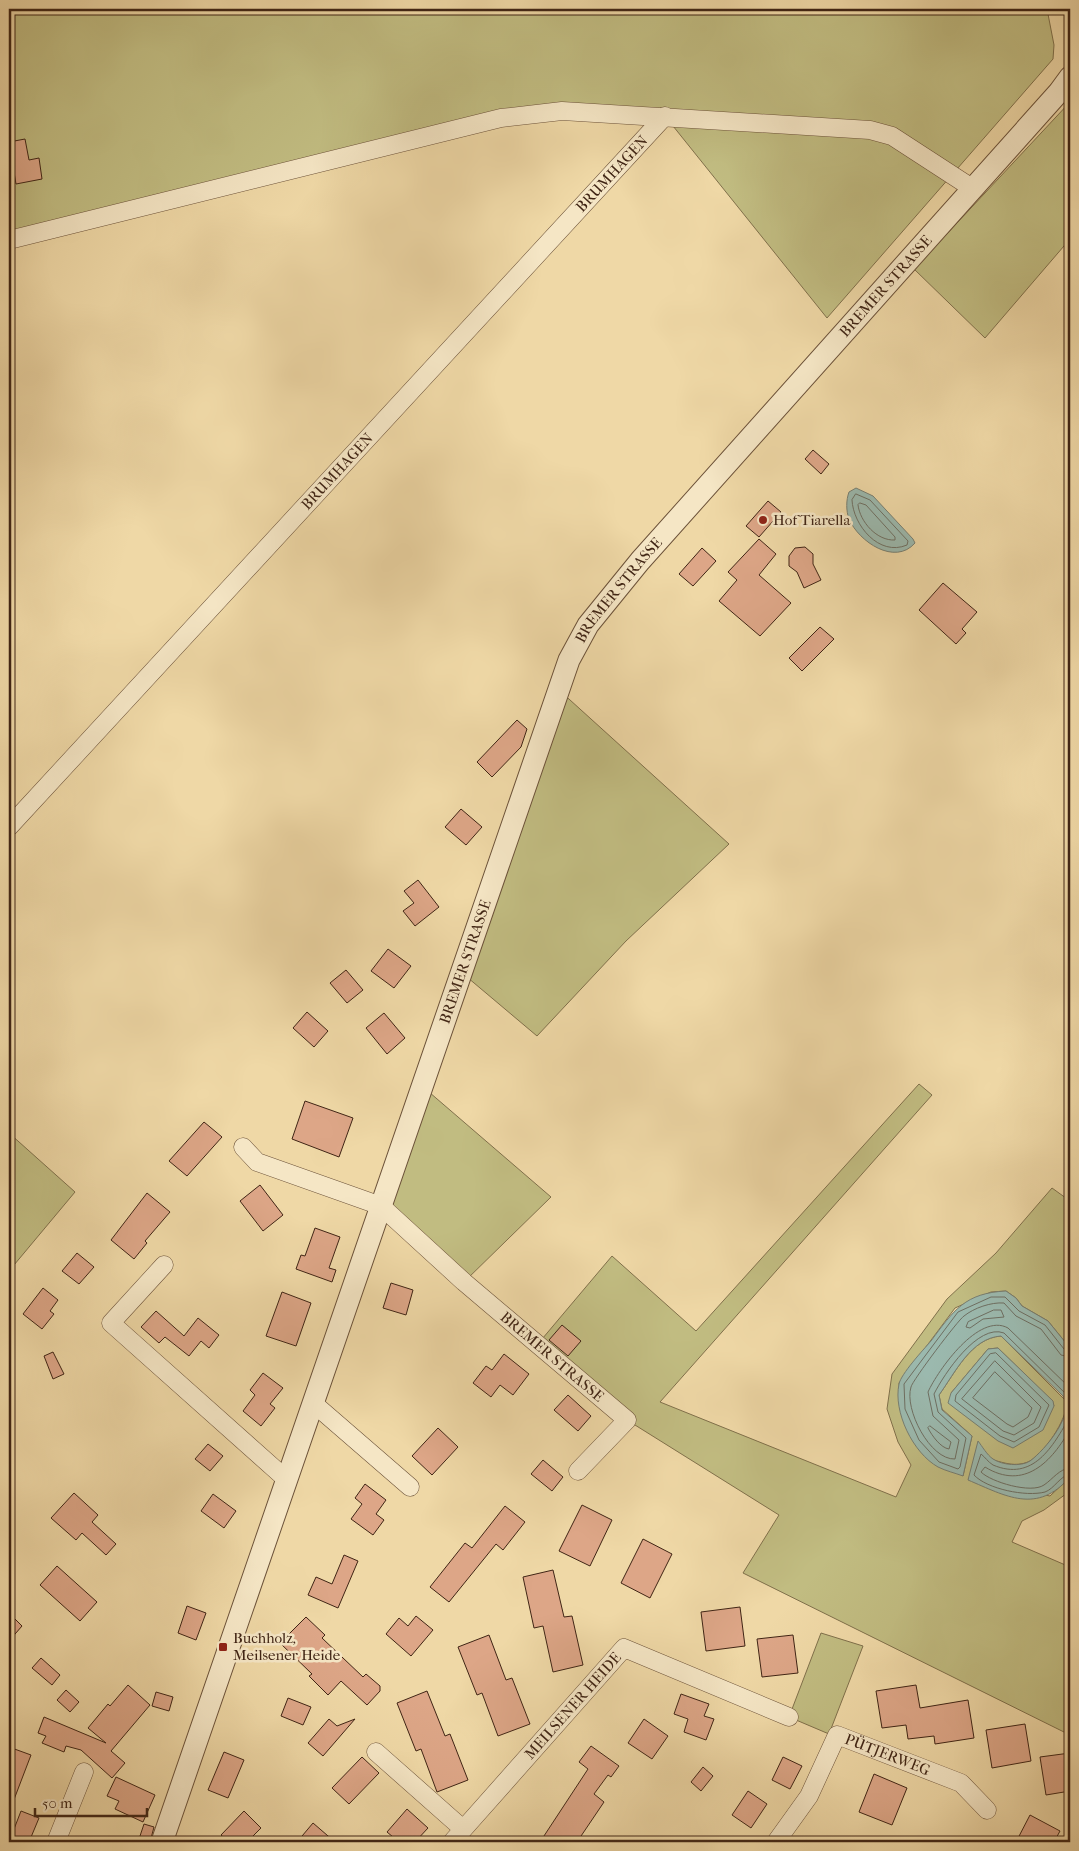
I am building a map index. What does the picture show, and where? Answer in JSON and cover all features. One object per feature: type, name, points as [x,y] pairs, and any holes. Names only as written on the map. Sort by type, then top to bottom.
[{"type":"street","name":"BREMER STRASSE","points":[[162,1842],[569,660],[588,625],[640,561],[1067,84]]},
{"type":"street","name":"BRUMHAGEN","points":[[9,240],[501,118],[562,112],[665,116],[870,130],[892,136],[972,188]]},
{"type":"street","name":"BRUMHAGEN","points":[[9,827],[665,116]]},
{"type":"street","name":"BREMER STRASSE","points":[[243,1147],[257,1162],[381,1206],[464,1282],[627,1420],[578,1471]]},
{"type":"street","points":[[164,1265],[111,1323],[286,1479]]},
{"type":"street","points":[[313,1403],[410,1487]]},
{"type":"street","name":"MEILSENER HEIDE","points":[[376,1752],[457,1836],[624,1648],[789,1717]]},
{"type":"street","name":"PÜTJERWEG","points":[[776,1842],[809,1796],[837,1735],[961,1783],[987,1810]]},
{"type":"street","points":[[56,1842],[84,1772]]},
{"type":"shaded area","points":[[9,9],[1047,9],[1054,45],[1053,59],[827,318],[665,116],[562,111],[9,240]]},
{"type":"shaded area","points":[[1070,102],[1070,239],[985,338],[914,269]]},
{"type":"shaded area","points":[[559,690],[729,844],[626,941],[537,1036],[461,972]]},
{"type":"shaded area","points":[[919,1084],[932,1095],[660,1402],[896,1497],[911,1465],[898,1442],[887,1409],[892,1374],[947,1299],[996,1253],[1052,1188],[1070,1201],[1070,1348],[1048,1321],[1022,1306],[1016,1298],[1006,1291],[991,1292],[955,1308],[899,1383],[900,1410],[963,1476],[972,1436],[942,1409],[939,1395],[965,1358],[981,1343],[990,1338],[1001,1336],[1067,1402],[1063,1418],[1054,1436],[1034,1458],[1019,1464],[993,1460],[968,1479],[1050,1496],[1070,1477],[1070,1491],[1044,1510],[1022,1521],[1012,1542],[1070,1567],[1070,1735],[743,1573],[779,1515],[627,1420],[537,1345],[612,1256],[696,1331]],"holes":[[[998,1348],[1052,1401],[1054,1406],[951,1393],[988,1349]]]},
{"type":"shaded area","points":[[422,1086],[551,1197],[464,1282],[381,1206]]},
{"type":"shaded area","points":[[9,1133],[75,1192],[9,1271]]},
{"type":"shaded area","points":[[821,1633],[863,1646],[829,1734],[789,1717]]},
{"type":"water","points":[[856,488],[873,496],[915,543],[907,550],[888,552],[869,543],[861,536],[849,519],[847,509],[849,492]]},
{"type":"water","points":[[1006,1291],[1016,1298],[1022,1306],[1048,1321],[1070,1348],[1070,1477],[1058,1489],[1045,1496],[1033,1499],[1008,1496],[968,1480],[978,1441],[993,1459],[1001,1463],[1026,1463],[1043,1449],[1057,1431],[1065,1412],[1066,1403],[1063,1396],[1001,1336],[990,1338],[972,1350],[939,1395],[942,1410],[972,1436],[963,1476],[947,1471],[929,1461],[913,1442],[902,1419],[899,1407],[899,1384],[904,1374],[954,1312],[980,1295]]},
{"type":"water","points":[[998,1348],[1053,1401],[1054,1406],[1043,1430],[1013,1448],[998,1441],[948,1403],[951,1393],[988,1349]]},
{"type":"building","points":[[25,139],[29,160],[39,158],[42,179],[16,184],[9,142]]},
{"type":"building","points":[[813,450],[829,464],[821,474],[805,459]]},
{"type":"building","points":[[768,501],[781,512],[759,537],[746,526]]},
{"type":"building","points":[[759,539],[776,554],[759,575],[791,603],[760,636],[719,601],[737,580],[728,572]]},
{"type":"building","points":[[805,547],[813,554],[813,564],[821,580],[804,588],[797,572],[789,566],[789,556],[795,548]]},
{"type":"building","points":[[702,548],[716,561],[693,586],[679,574]]},
{"type":"building","points":[[943,583],[977,612],[962,629],[966,633],[956,644],[919,610]]},
{"type":"building","points":[[820,627],[834,639],[802,671],[789,658]]},
{"type":"building","points":[[517,720],[527,729],[521,747],[492,777],[477,762]]},
{"type":"building","points":[[461,809],[482,827],[466,845],[445,827]]},
{"type":"building","points":[[418,880],[439,907],[415,926],[403,911],[414,903],[404,891]]},
{"type":"building","points":[[388,949],[411,966],[394,988],[371,971]]},
{"type":"building","points":[[346,970],[363,990],[347,1003],[330,983]]},
{"type":"building","points":[[307,1012],[328,1031],[314,1047],[293,1028]]},
{"type":"building","points":[[384,1013],[405,1038],[387,1054],[366,1028]]},
{"type":"building","points":[[305,1101],[353,1118],[339,1157],[292,1139]]},
{"type":"building","points":[[204,1122],[222,1137],[187,1176],[169,1161]]},
{"type":"building","points":[[260,1185],[283,1215],[263,1231],[240,1201]]},
{"type":"building","points":[[147,1193],[170,1212],[145,1241],[147,1243],[134,1259],[111,1240]]},
{"type":"building","points":[[315,1228],[340,1237],[329,1268],[336,1270],[332,1282],[296,1269],[301,1255],[305,1256]]},
{"type":"building","points":[[77,1253],[94,1267],[79,1284],[62,1271]]},
{"type":"building","points":[[391,1283],[413,1290],[406,1315],[383,1308]]},
{"type":"building","points":[[43,1288],[58,1300],[50,1311],[54,1314],[42,1329],[23,1314]]},
{"type":"building","points":[[282,1292],[311,1303],[296,1346],[266,1336]]},
{"type":"building","points":[[156,1311],[184,1336],[198,1318],[219,1335],[209,1348],[201,1341],[189,1356],[165,1337],[159,1343],[141,1327]]},
{"type":"building","points":[[562,1325],[581,1341],[568,1356],[549,1340]]},
{"type":"building","points":[[53,1352],[64,1374],[53,1379],[44,1356]]},
{"type":"building","points":[[504,1354],[529,1374],[513,1395],[500,1385],[491,1397],[473,1383],[486,1366],[492,1370]]},
{"type":"building","points":[[263,1373],[283,1388],[270,1404],[275,1408],[261,1426],[243,1411],[255,1395],[250,1390]]},
{"type":"building","points":[[568,1395],[591,1416],[578,1431],[554,1410]]},
{"type":"building","points":[[438,1428],[458,1447],[432,1475],[412,1456]]},
{"type":"building","points":[[208,1444],[223,1456],[210,1471],[195,1459]]},
{"type":"building","points":[[543,1460],[563,1477],[552,1491],[531,1474]]},
{"type":"building","points":[[365,1484],[386,1500],[376,1514],[384,1520],[373,1535],[351,1519],[362,1504],[355,1498]]},
{"type":"building","points":[[74,1493],[98,1515],[92,1522],[116,1544],[106,1555],[82,1533],[76,1540],[51,1518]]},
{"type":"building","points":[[213,1494],[236,1511],[224,1528],[201,1511]]},
{"type":"building","points":[[582,1505],[612,1520],[590,1566],[559,1551]]},
{"type":"building","points":[[505,1506],[525,1522],[503,1550],[496,1544],[449,1602],[430,1587],[465,1543],[472,1548]]},
{"type":"building","points":[[643,1539],[672,1554],[650,1598],[621,1583]]},
{"type":"building","points":[[344,1555],[358,1561],[338,1608],[308,1595],[316,1577],[332,1584]]},
{"type":"building","points":[[57,1566],[97,1602],[80,1621],[40,1585]]},
{"type":"building","points":[[553,1570],[564,1617],[572,1616],[583,1665],[553,1672],[543,1626],[534,1628],[523,1577]]},
{"type":"building","points":[[187,1606],[206,1613],[196,1640],[178,1633]]},
{"type":"building","points":[[740,1607],[745,1646],[706,1651],[701,1612]]},
{"type":"building","points":[[9,1613],[22,1626],[9,1641]]},
{"type":"building","points":[[416,1616],[433,1630],[411,1656],[386,1634],[399,1618],[408,1626]]},
{"type":"building","points":[[306,1617],[325,1635],[322,1638],[363,1677],[366,1674],[380,1686],[380,1691],[367,1705],[341,1681],[328,1695],[309,1676],[312,1674],[280,1643]]},
{"type":"building","points":[[489,1635],[506,1680],[512,1678],[530,1724],[498,1736],[482,1693],[477,1695],[458,1647]]},
{"type":"building","points":[[793,1635],[798,1673],[762,1677],[757,1639]]},
{"type":"building","points":[[41,1658],[60,1675],[52,1685],[32,1668]]},
{"type":"building","points":[[128,1685],[150,1705],[111,1751],[125,1763],[112,1778],[81,1750],[66,1746],[64,1752],[42,1743],[46,1736],[38,1733],[44,1717],[106,1743],[88,1728],[108,1704],[110,1706]]},
{"type":"building","points":[[916,1685],[920,1708],[968,1700],[974,1738],[935,1744],[934,1736],[908,1739],[906,1725],[882,1728],[876,1691]]},
{"type":"building","points":[[66,1690],[79,1702],[70,1712],[57,1700]]},
{"type":"building","points":[[427,1691],[445,1736],[450,1734],[468,1780],[437,1792],[421,1749],[416,1751],[397,1703]]},
{"type":"building","points":[[156,1692],[173,1697],[169,1711],[152,1706]]},
{"type":"building","points":[[681,1694],[709,1704],[704,1716],[714,1719],[706,1740],[684,1732],[688,1719],[674,1714]]},
{"type":"building","points":[[288,1698],[311,1707],[303,1725],[281,1716]]},
{"type":"building","points":[[329,1719],[337,1726],[355,1719],[323,1756],[308,1743]]},
{"type":"building","points":[[644,1719],[668,1736],[652,1759],[628,1743]]},
{"type":"building","points":[[1025,1724],[1031,1761],[992,1768],[986,1730]]},
{"type":"building","points":[[591,1746],[619,1766],[611,1777],[608,1775],[594,1794],[604,1802],[577,1842],[540,1842],[588,1769],[579,1762]]},
{"type":"building","points":[[9,1747],[31,1755],[10,1810],[9,1810]]},
{"type":"building","points":[[224,1752],[244,1760],[228,1798],[208,1790]]},
{"type":"building","points":[[1070,1753],[1070,1791],[1046,1795],[1040,1757]]},
{"type":"building","points":[[362,1757],[379,1773],[349,1804],[332,1788]]},
{"type":"building","points":[[783,1757],[802,1766],[790,1789],[772,1780]]},
{"type":"building","points":[[703,1767],[713,1776],[701,1791],[691,1782]]},
{"type":"building","points":[[874,1774],[907,1788],[892,1825],[859,1812]]},
{"type":"building","points":[[116,1777],[155,1795],[143,1822],[115,1809],[119,1801],[107,1796]]},
{"type":"building","points":[[748,1791],[767,1804],[751,1828],[732,1815]]},
{"type":"building","points":[[407,1809],[428,1828],[415,1842],[399,1842],[387,1832]]},
{"type":"building","points":[[21,1811],[39,1818],[29,1842],[9,1842]]},
{"type":"building","points":[[244,1811],[261,1828],[247,1842],[229,1842],[221,1835]]},
{"type":"building","points":[[1030,1815],[1060,1831],[1054,1842],[1016,1842]]},
{"type":"building","points":[[313,1823],[335,1842],[297,1842]]},
{"type":"building","points":[[144,1824],[154,1827],[150,1842],[138,1842]]},
{"type":"place","name":"Hof Tiarella","points":[[763,520]]},
{"type":"place","name":"Buchholz, Meilsener Heide","points":[[223,1647]]}]
